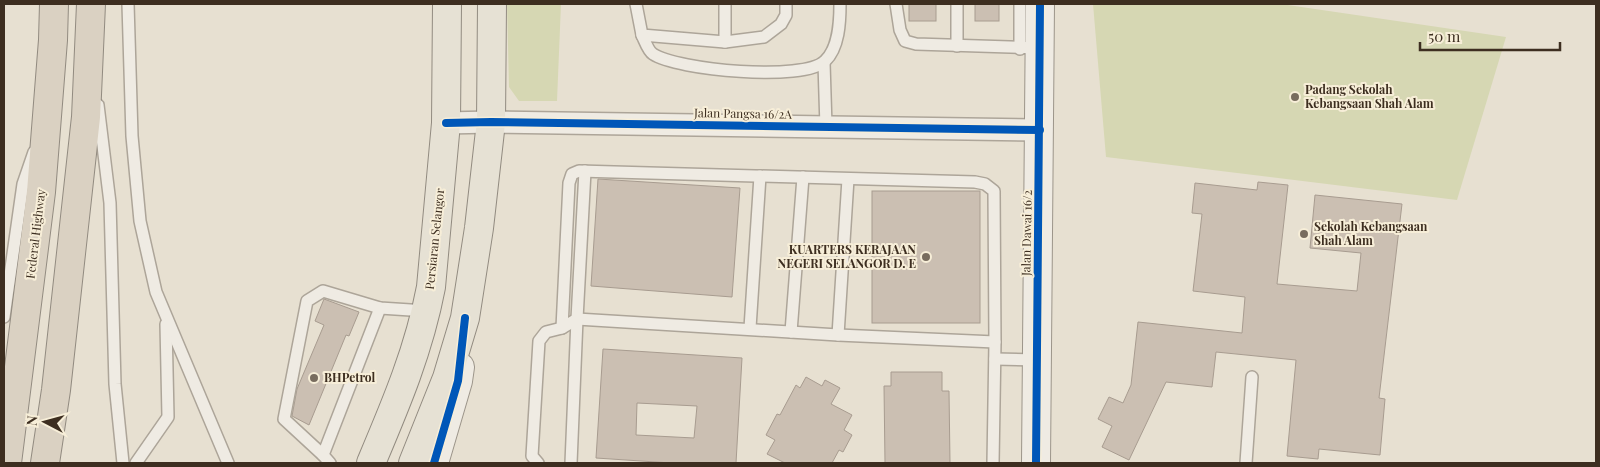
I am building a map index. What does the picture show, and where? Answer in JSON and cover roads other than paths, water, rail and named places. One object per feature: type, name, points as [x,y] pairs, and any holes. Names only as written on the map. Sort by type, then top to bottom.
[{"type":"highway","name":"Federal Highway","points":[[7,463],[41,192],[54,4]]},
{"type":"highway","points":[[45,463],[56,390],[85,127],[91,4]]},
{"type":"main road","name":"Persiaran Selangor","points":[[371,463],[414,359],[427,311],[431,287],[446,122],[447,4]]},
{"type":"main road","points":[[413,463],[447,378],[465,318],[479,228],[491,122],[492,4]]},
{"type":"street","name":"Jalan Dawai 16/2","points":[[1036,463],[1040,130],[1030,48],[1040,4]]},
{"type":"street","name":"Jalan Pangsa 16/2A","points":[[446,122],[1040,130]]},
{"type":"street","points":[[434,463],[458,381],[465,318]]},
{"type":"lane","points":[[128,4],[132,136],[140,221],[156,292],[228,463]]},
{"type":"lane","points":[[636,4],[642,35],[652,53],[669,62],[725,70],[785,73],[824,63],[832,52],[840,24],[840,4]]},
{"type":"lane","points":[[725,4],[725,42]]},
{"type":"lane","points":[[642,35],[725,42],[764,37],[781,24],[786,15],[786,4]]},
{"type":"lane","points":[[896,4],[900,30],[905,41],[916,44],[1030,48],[1020,4]]},
{"type":"lane","points":[[957,4],[957,46]]},
{"type":"lane","points":[[90,41],[110,203],[115,384],[123,463]]},
{"type":"lane","points":[[824,63],[826,127]]},
{"type":"lane","points":[[4,317],[23,184],[47,114]]},
{"type":"lane","points":[[562,328],[569,183],[572,174],[579,171],[975,182],[985,184],[994,191],[995,359],[993,463]]},
{"type":"lane","points":[[571,463],[585,171]]},
{"type":"lane","points":[[750,328],[760,176]]},
{"type":"lane","points":[[791,332],[803,177]]},
{"type":"lane","points":[[838,335],[848,179]]},
{"type":"lane","points":[[380,308],[327,459],[284,419],[308,300],[323,290],[380,308],[427,311]]},
{"type":"lane","points":[[136,463],[168,417],[166,318]]},
{"type":"lane","points":[[538,463],[532,456],[539,341],[546,332],[562,328],[577,319],[750,328],[838,335],[995,342]]},
{"type":"lane","points":[[995,359],[1037,360]]},
{"type":"lane","points":[[1246,463],[1252,377]]},
{"type":"place","name":"Padang Sekolah Kebangsaan Shah Alam","points":[[1295,97]]},
{"type":"place","name":"Sekolah Kebangsaan Shah Alam","points":[[1304,234]]},
{"type":"place","name":"KUARTERS KERAJAAN NEGERI SELANGOR D. E","points":[[926,257]]},
{"type":"place","name":"BHPetrol","points":[[314,378]]}]
